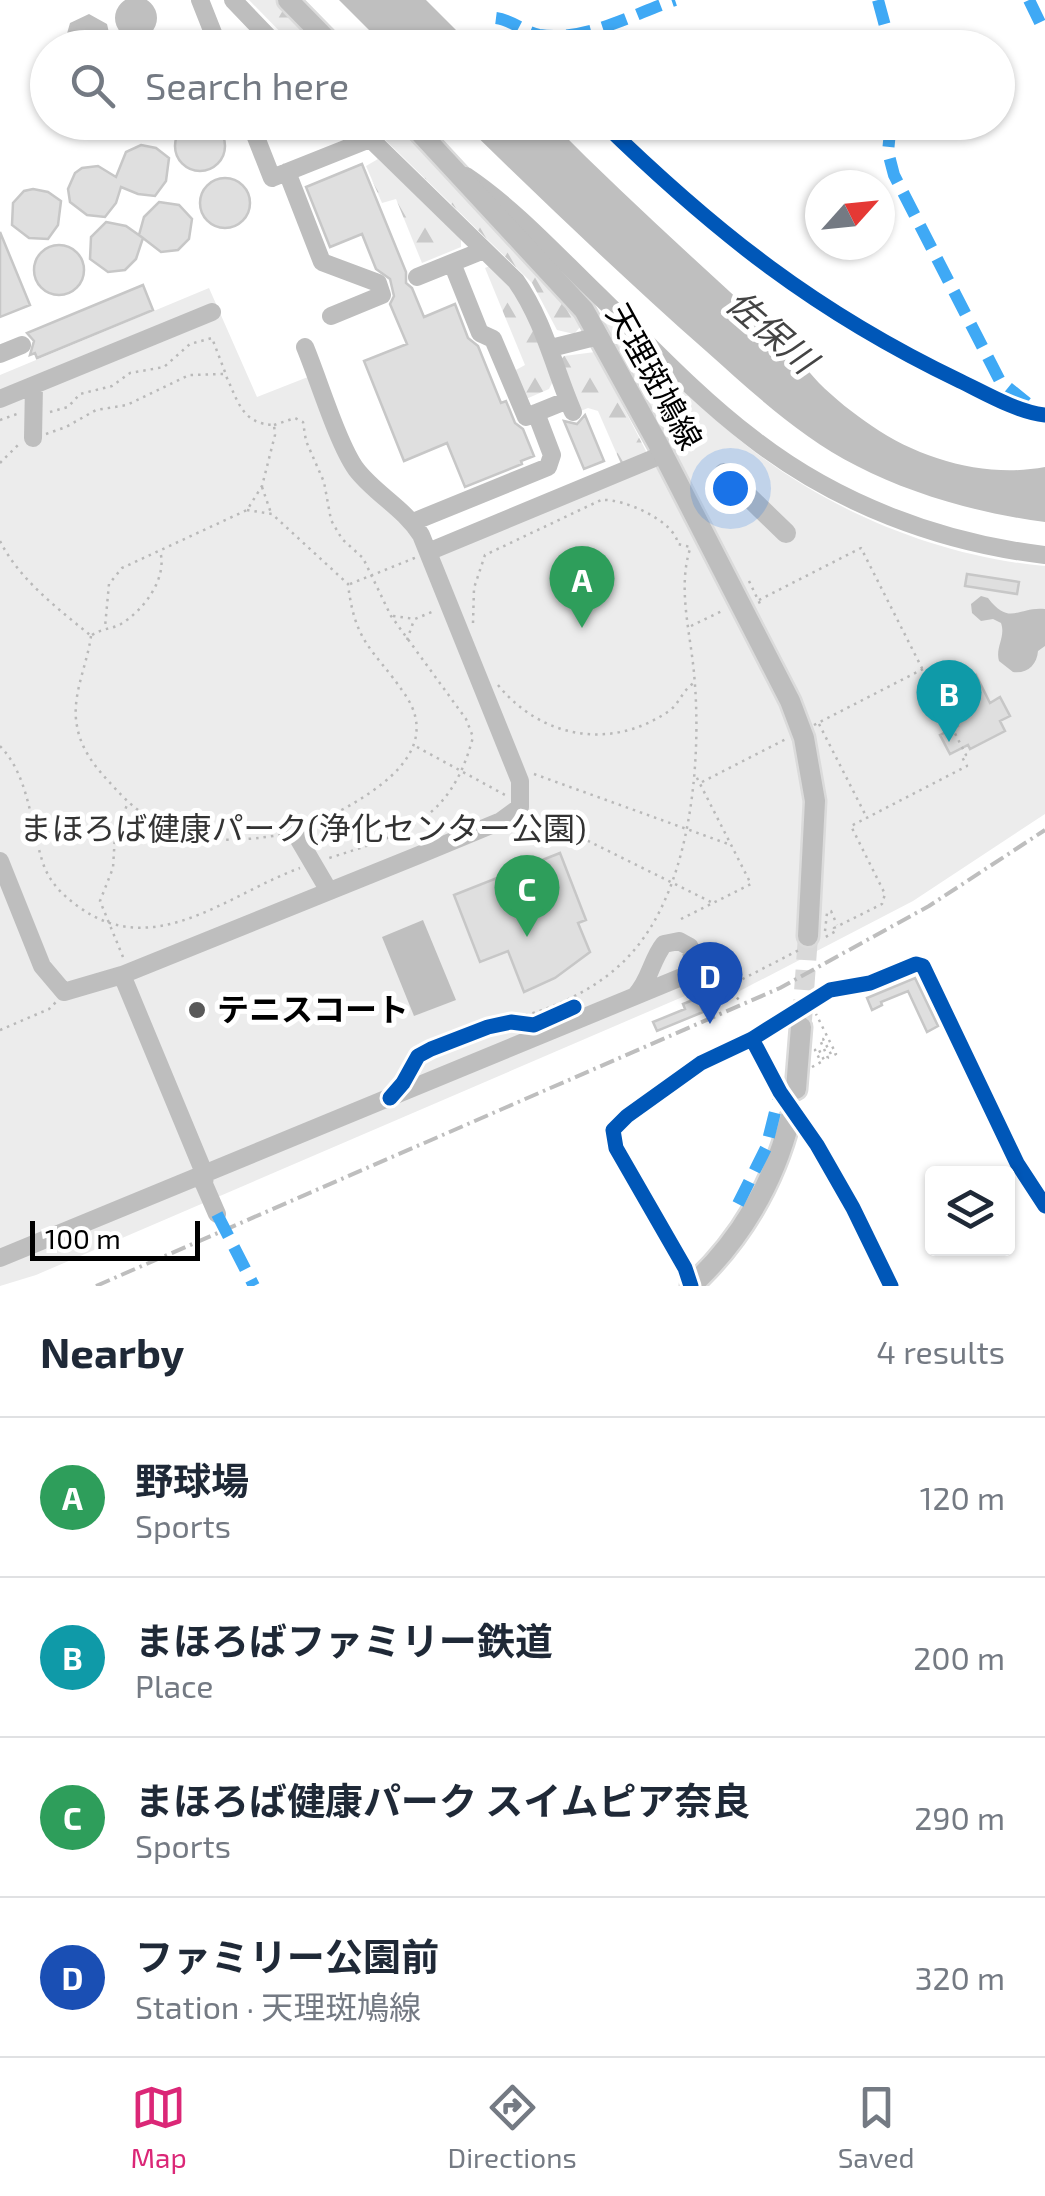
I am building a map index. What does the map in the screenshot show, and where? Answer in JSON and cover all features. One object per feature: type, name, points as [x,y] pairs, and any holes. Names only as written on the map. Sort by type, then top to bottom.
[{"type":"main road","points":[[288,0],[318,30]]},
{"type":"main road","name":"天理斑鳩線","points":[[428,140],[584,310],[664,454],[784,690],[804,738],[815,801],[814,938]]},
{"type":"main road","points":[[796,1089],[808,1019]]},
{"type":"main road","points":[[691,1286],[741,1228],[764,1192],[790,1119]]},
{"type":"street","points":[[200,0],[212,30]]},
{"type":"street","points":[[210,25],[236,4],[261,30]]},
{"type":"street","points":[[257,140],[272,178],[367,140]]},
{"type":"street","points":[[371,140],[526,296],[551,348],[552,363],[570,406],[526,417],[494,339],[480,334],[452,263]]},
{"type":"street","points":[[454,167],[488,191],[707,400],[796,470],[840,494],[939,534],[1045,554]]},
{"type":"street","points":[[287,172],[322,262],[378,283],[382,295],[331,316]]},
{"type":"street","points":[[416,277],[484,250]]},
{"type":"street","points":[[0,399],[212,312]]},
{"type":"street","points":[[551,348],[600,336]]},
{"type":"street","points":[[0,354],[22,345]]},
{"type":"street","points":[[0,861],[42,966],[64,992],[125,973],[502,821],[520,807],[520,781],[428,552],[412,522],[370,486],[352,464],[305,347]]},
{"type":"street","points":[[33,438],[34,385]]},
{"type":"street","points":[[412,522],[548,467],[552,456],[536,412]]},
{"type":"street","points":[[428,552],[664,454]]},
{"type":"street","points":[[295,833],[329,890]]},
{"type":"street","points":[[691,1286],[667,1234],[616,1148],[613,1130],[702,1064],[830,990],[870,983],[916,964],[923,966],[1017,1164],[1045,1206]]},
{"type":"street","points":[[125,973],[217,1214]]},
{"type":"street","points":[[0,1258],[636,996]]},
{"type":"street","points":[[752,1038],[780,1092],[818,1145],[891,1286]]},
{"type":"path","points":[[0,420],[68,407],[80,394],[112,386],[130,373],[164,367],[176,354],[212,338],[246,416],[258,425],[274,425],[294,418],[303,422],[306,440],[324,482],[331,520],[342,539],[363,558],[391,616],[466,719],[473,737],[462,771],[429,818],[369,846],[268,880],[210,913],[166,926],[133,928],[86,912],[60,894],[43,865],[23,783],[0,746]]},
{"type":"path","points":[[0,463],[9,451],[96,410],[127,405],[189,375],[225,374]]},
{"type":"path","points":[[105,627],[109,584],[122,568],[247,510],[262,486],[276,435],[274,425]]},
{"type":"path","points":[[160,551],[157,584],[146,601],[123,623],[105,627],[91,636],[75,703],[82,746],[96,768],[128,804],[173,832],[193,838],[228,840],[295,833],[372,792],[416,746],[416,712],[406,694],[370,652],[352,620],[348,584],[272,514],[262,486]]},
{"type":"path","points":[[473,626],[474,588],[484,554],[601,500],[616,499],[671,527],[678,544],[697,543]]},
{"type":"path","points":[[247,510],[272,514]]},
{"type":"path","points":[[0,541],[30,582],[91,636]]},
{"type":"path","points":[[401,1076],[410,1058],[425,1048],[479,1024],[544,1010],[586,992],[634,950],[657,918],[682,848],[694,773],[695,682],[683,594],[690,546]]},
{"type":"path","points":[[759,600],[861,548],[966,756],[962,758],[967,766],[850,826],[885,894],[882,904],[834,928],[836,932],[814,938]]},
{"type":"path","points":[[348,584],[428,552]]},
{"type":"path","points":[[750,581],[762,605]]},
{"type":"path","points":[[391,616],[415,618],[449,605]]},
{"type":"path","points":[[690,626],[730,606]]},
{"type":"path","points":[[407,640],[415,618]]},
{"type":"path","points":[[808,728],[922,669]]},
{"type":"path","points":[[492,678],[516,707],[540,722],[583,734],[618,733],[647,723],[677,705],[687,686],[695,682]]},
{"type":"path","points":[[818,723],[867,818]]},
{"type":"path","points":[[700,784],[794,734]]},
{"type":"path","points":[[416,746],[520,807],[713,903]]},
{"type":"path","points":[[514,766],[731,845]]},
{"type":"path","points":[[681,919],[751,884],[694,773]]},
{"type":"path","points":[[125,973],[100,901],[113,868],[115,834],[128,804]]},
{"type":"path","points":[[728,986],[826,931],[827,913],[831,911],[838,926]]},
{"type":"path","points":[[0,1030],[49,1009],[64,992]]},
{"type":"path","points":[[732,992],[740,1000]]},
{"type":"path","points":[[390,1098],[403,1084],[418,1056],[488,1027],[512,1022],[540,1023],[574,1007]]},
{"type":"path","points":[[806,1070],[821,1062],[815,1050],[818,1048],[824,1060],[828,1058],[820,1040],[832,1056],[836,1054],[808,1019]]},
{"type":"green space","points":[[249,0],[281,0],[312,30],[278,30]]},
{"type":"green space","points":[[385,140],[418,140],[567,306],[581,326],[574,334],[557,330],[532,283]]},
{"type":"green space","points":[[378,159],[461,238],[461,247],[422,263],[396,199],[382,203],[366,166]]},
{"type":"green space","points":[[492,265],[521,298],[553,381],[549,389],[526,399],[514,371],[525,365],[485,268]]},
{"type":"green space","name":"まほろば健康パーク(浄化センター公園)","points":[[209,288],[257,397],[313,375],[350,467],[400,515],[419,547],[671,457],[596,318],[611,319],[733,434],[817,493],[928,542],[1045,566],[1045,814],[913,901],[730,996],[722,980],[36,1275],[0,1286],[0,375]]},
{"type":"green space","points":[[595,352],[647,453],[622,466],[598,411],[588,408],[578,412],[559,362],[564,356]]},
{"type":"water","points":[[128,-1],[144,-1],[155,10],[153,30],[119,30],[117,26],[117,10]]},
{"type":"water","points":[[339,0],[426,0],[456,30],[369,30]]},
{"type":"water","points":[[89,14],[107,24],[108,30],[68,30],[70,23]]},
{"type":"water","name":"佐保川","points":[[481,140],[569,140],[779,337],[825,389],[865,421],[912,448],[955,463],[1000,470],[1045,467],[1045,522],[997,514],[924,494],[857,466],[816,442],[759,398]]},
{"type":"water","points":[[981,596],[1002,612],[1045,609],[1045,646],[1027,670],[1013,672],[999,661],[1001,623],[993,619],[981,621],[972,613],[971,604]]},
{"type":"water","points":[[423,920],[456,1000],[414,1016],[382,937]]},
{"type":"building","points":[[176,140],[224,140],[223,156],[210,169],[190,169],[177,156]]},
{"type":"building","points":[[141,145],[156,148],[169,158],[166,181],[155,196],[121,187],[116,203],[105,217],[87,215],[70,202],[68,189],[75,173],[98,166],[116,177],[126,152]]},
{"type":"building","points":[[362,164],[406,272],[406,283],[424,317],[455,304],[468,338],[478,346],[501,403],[506,401],[515,423],[523,429],[534,456],[521,461],[522,464],[465,487],[447,443],[404,461],[364,361],[407,344],[390,304],[394,296],[390,279],[376,269],[362,234],[330,247],[306,187]]},
{"type":"building","points":[[225,178],[243,185],[250,203],[243,221],[225,228],[207,221],[200,203],[207,185]]},
{"type":"building","points":[[24,191],[48,192],[61,201],[58,225],[48,239],[29,238],[12,225],[13,203]]},
{"type":"building","points":[[159,202],[179,205],[192,219],[189,239],[178,250],[161,252],[139,235],[144,217]]},
{"type":"building","points":[[106,222],[126,226],[143,238],[136,259],[125,270],[108,272],[90,259],[91,237]]},
{"type":"building","points":[[0,232],[30,305],[0,317]]},
{"type":"building","points":[[59,245],[77,252],[84,270],[77,288],[59,295],[41,288],[34,270],[41,252]]},
{"type":"building","points":[[143,285],[153,310],[37,358],[35,353],[30,355],[34,341],[27,333]]},
{"type":"building","points":[[585,415],[604,461],[584,469],[564,421],[577,424]]},
{"type":"building","points":[[967,574],[1019,582],[1017,594],[965,586]]},
{"type":"building","points":[[946,668],[950,677],[961,671],[966,680],[976,675],[990,703],[1000,697],[1010,716],[1000,721],[1005,731],[970,749],[968,745],[950,754],[940,735],[958,726],[932,675]]},
{"type":"building","points":[[560,853],[586,920],[578,923],[590,952],[555,978],[524,992],[508,951],[480,962],[454,895]]},
{"type":"building","points":[[915,978],[938,1026],[927,1032],[908,991],[872,1010],[867,998]]},
{"type":"building","points":[[698,998],[703,1012],[657,1031],[653,1022],[685,1009],[683,1004]]},
{"type":"waterway","points":[[724,473],[786,533]]},
{"type":"tunnel","points":[[802,1020],[808,936]]},
{"type":"railway","points":[[96,1286],[780,988],[929,906],[1045,830]]},
{"type":"marked path","points":[[594,30],[675,0]]},
{"type":"marked path","points":[[878,0],[886,30]]},
{"type":"marked path","points":[[1029,0],[1045,33]]},
{"type":"marked path","points":[[496,18],[526,30]]},
{"type":"marked path","points":[[889,140],[894,175],[1000,381],[1027,403]]},
{"type":"marked path","points":[[738,1204],[766,1148],[780,1092]]},
{"type":"marked path","points":[[217,1214],[254,1286]]},
{"type":"cycle path","points":[[621,140],[727,235],[814,298],[908,355],[1012,406],[1045,415]]},
{"type":"cycle path","points":[[691,1286],[685,1268],[616,1148],[613,1130],[701,1063],[752,1039],[830,990],[870,983],[916,964],[923,966],[1017,1163],[1045,1206]]},
{"type":"cycle path","points":[[390,1098],[418,1056],[431,1049],[488,1027],[511,1022],[534,1025],[574,1007]]},
{"type":"cycle path","points":[[752,1039],[780,1092],[817,1145],[853,1208],[891,1286]]},
{"type":"place","name":"野球場","points":[[582,628]]},
{"type":"place","name":"まほろばファミリー鉄道","points":[[949,742]]},
{"type":"place","name":"まほろば健康パーク スイムピア奈良","points":[[527,937]]},
{"type":"place","name":"テニスコート","points":[[197,1010]]},
{"type":"place","name":"ファミリー公園前","points":[[710,1024]]}]
